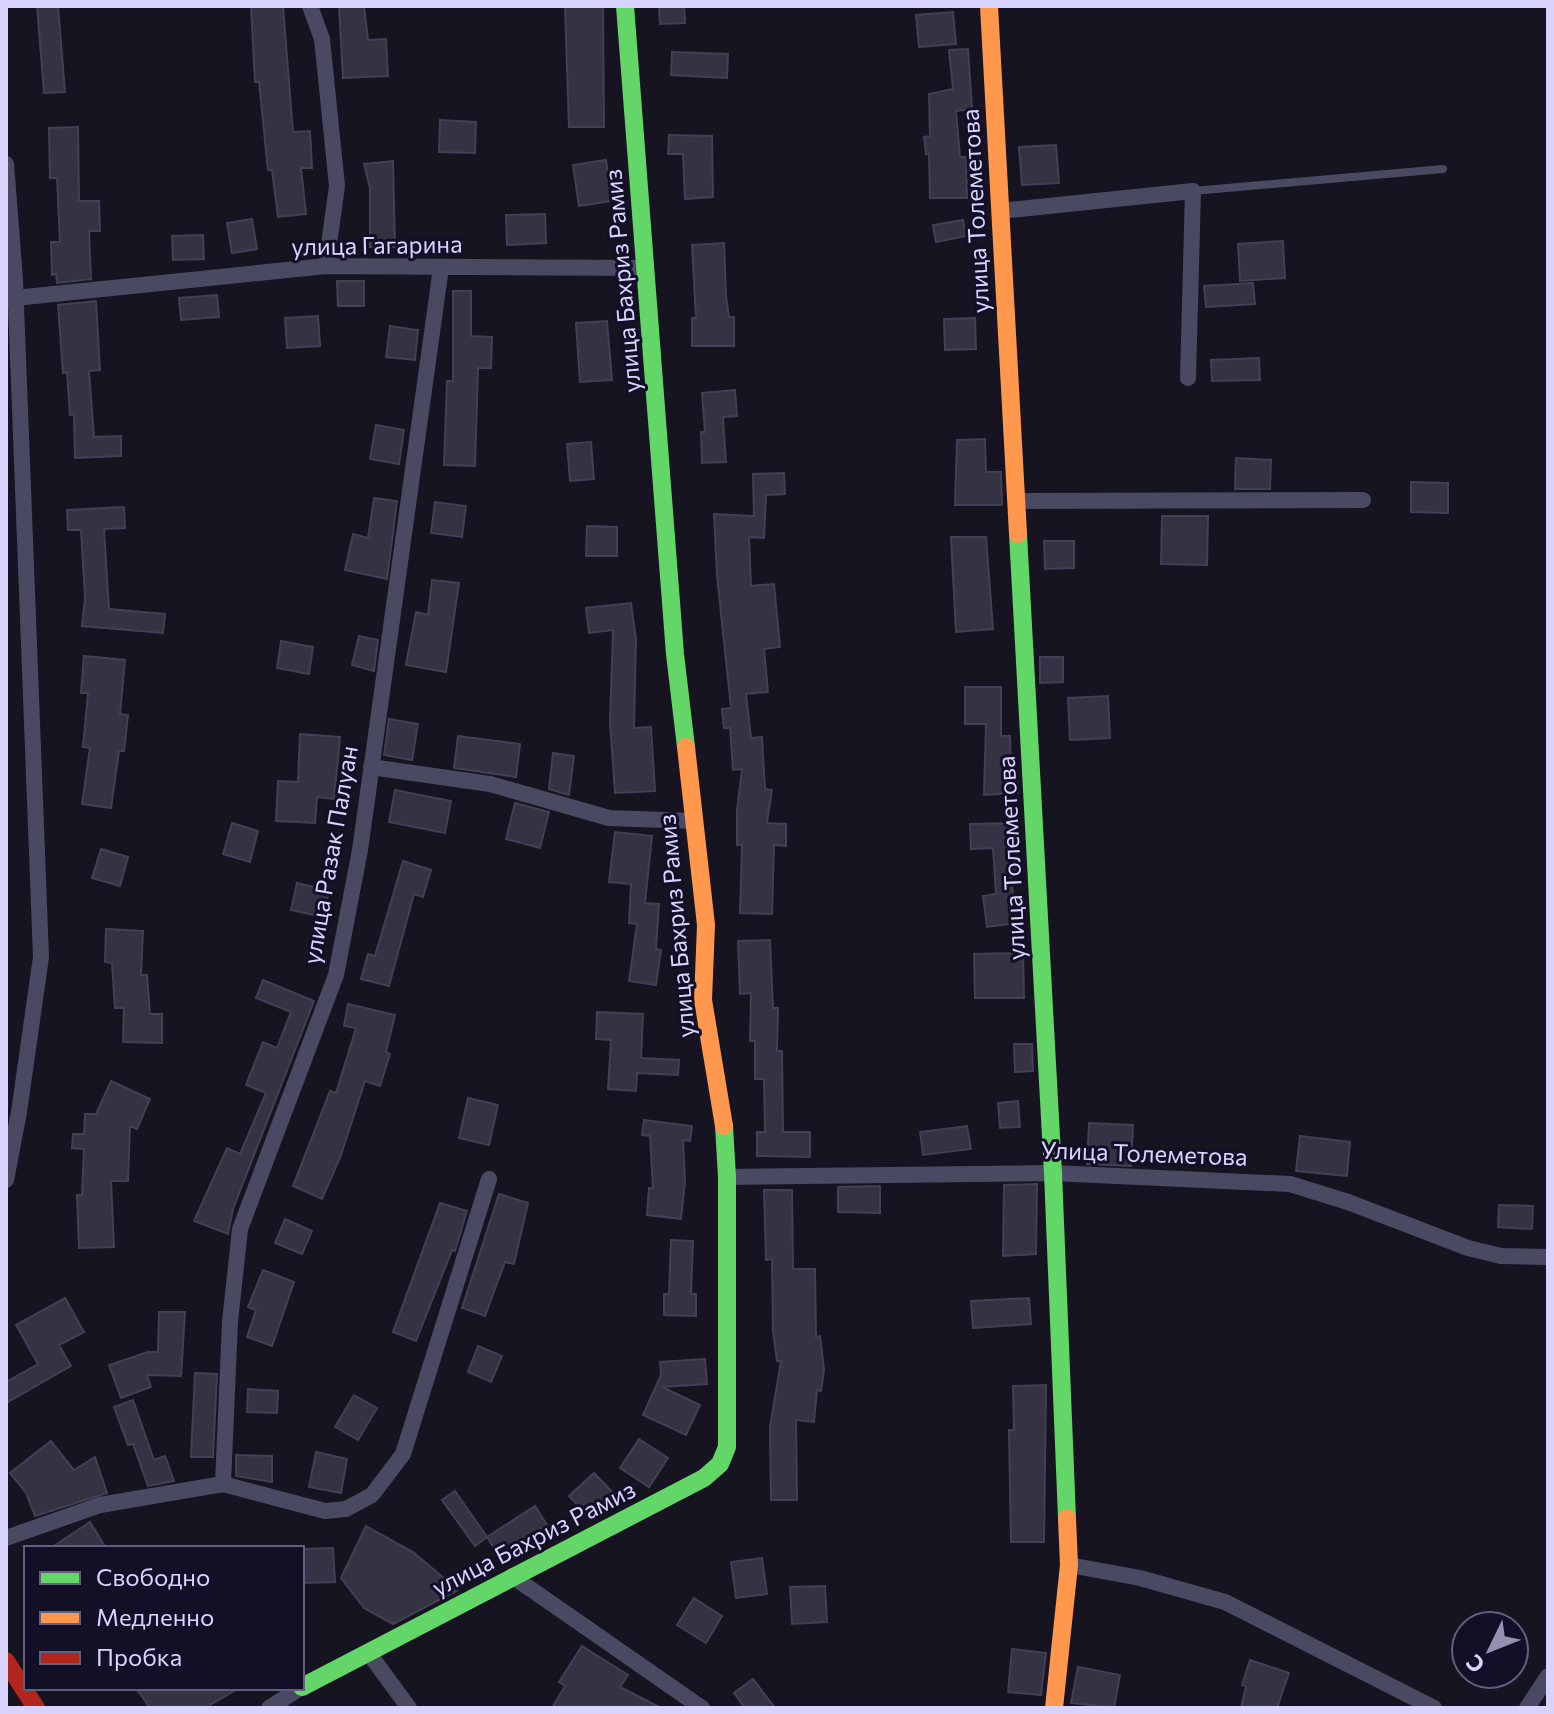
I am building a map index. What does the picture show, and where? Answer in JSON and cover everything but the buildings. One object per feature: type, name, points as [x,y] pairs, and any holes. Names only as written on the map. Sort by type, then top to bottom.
[{"type":"street","points":[[310,6],[322,39],[337,186],[326,266]]},
{"type":"street","name":"улица Бахриз Рамиз","points":[[304,1685],[704,1478],[720,1464],[727,1447],[727,1177],[722,1102],[703,1000],[706,925],[675,654],[625,6]]},
{"type":"street","name":"улица Толеметова","points":[[989,6],[1053,1173],[1069,1565],[1054,1708]]},
{"type":"street","points":[[6,164],[10,279],[15,298],[41,957],[6,1180]]},
{"type":"street","points":[[1000,211],[1193,191],[1188,378]]},
{"type":"street","name":"улица Гагарина","points":[[15,298],[326,266],[646,268]]},
{"type":"street","name":"улица Разак Палуан","points":[[223,1484],[230,1322],[240,1229],[336,975],[360,850],[441,268]]},
{"type":"street","points":[[1016,501],[1363,500]]},
{"type":"street","points":[[371,767],[490,784],[609,818],[693,821]]},
{"type":"street","name":"Улица Толеметова","points":[[727,1177],[1053,1173],[1290,1184],[1348,1202],[1468,1248],[1501,1256],[1548,1257]]},
{"type":"street","points":[[6,1538],[100,1505],[223,1484],[325,1511],[346,1509],[372,1495],[403,1454],[489,1179]]},
{"type":"street","points":[[1069,1565],[1140,1578],[1225,1602],[1434,1708]]},
{"type":"street","points":[[512,1576],[702,1708]]},
{"type":"street","points":[[368,1652],[409,1708]]},
{"type":"street","points":[[6,1661],[24,1689]]},
{"type":"street","points":[[1527,1708],[1548,1676]]},
{"type":"street","points":[[25,1690],[36,1708]]},
{"type":"street","name":"улица Бахриз Рамиз","points":[[269,1708],[296,1690]]},
{"type":"lane","points":[[1193,191],[1443,169]]},
{"type":"traffic: fast","points":[[625,6],[675,654],[686,747]]},
{"type":"traffic: fast","points":[[1018,534],[1053,1173],[1067,1518]]},
{"type":"traffic: fast","points":[[304,1686],[704,1478],[720,1464],[727,1447],[727,1177],[724,1126]]},
{"type":"traffic: slow","points":[[989,6],[1018,534]]},
{"type":"traffic: slow","points":[[686,747],[706,925],[703,1000],[724,1126]]},
{"type":"traffic: slow","points":[[1054,1708],[1069,1565],[1067,1518]]},
{"type":"traffic: jam","points":[[6,1661],[24,1689]]},
{"type":"traffic: jam","points":[[25,1690],[36,1708]]}]
